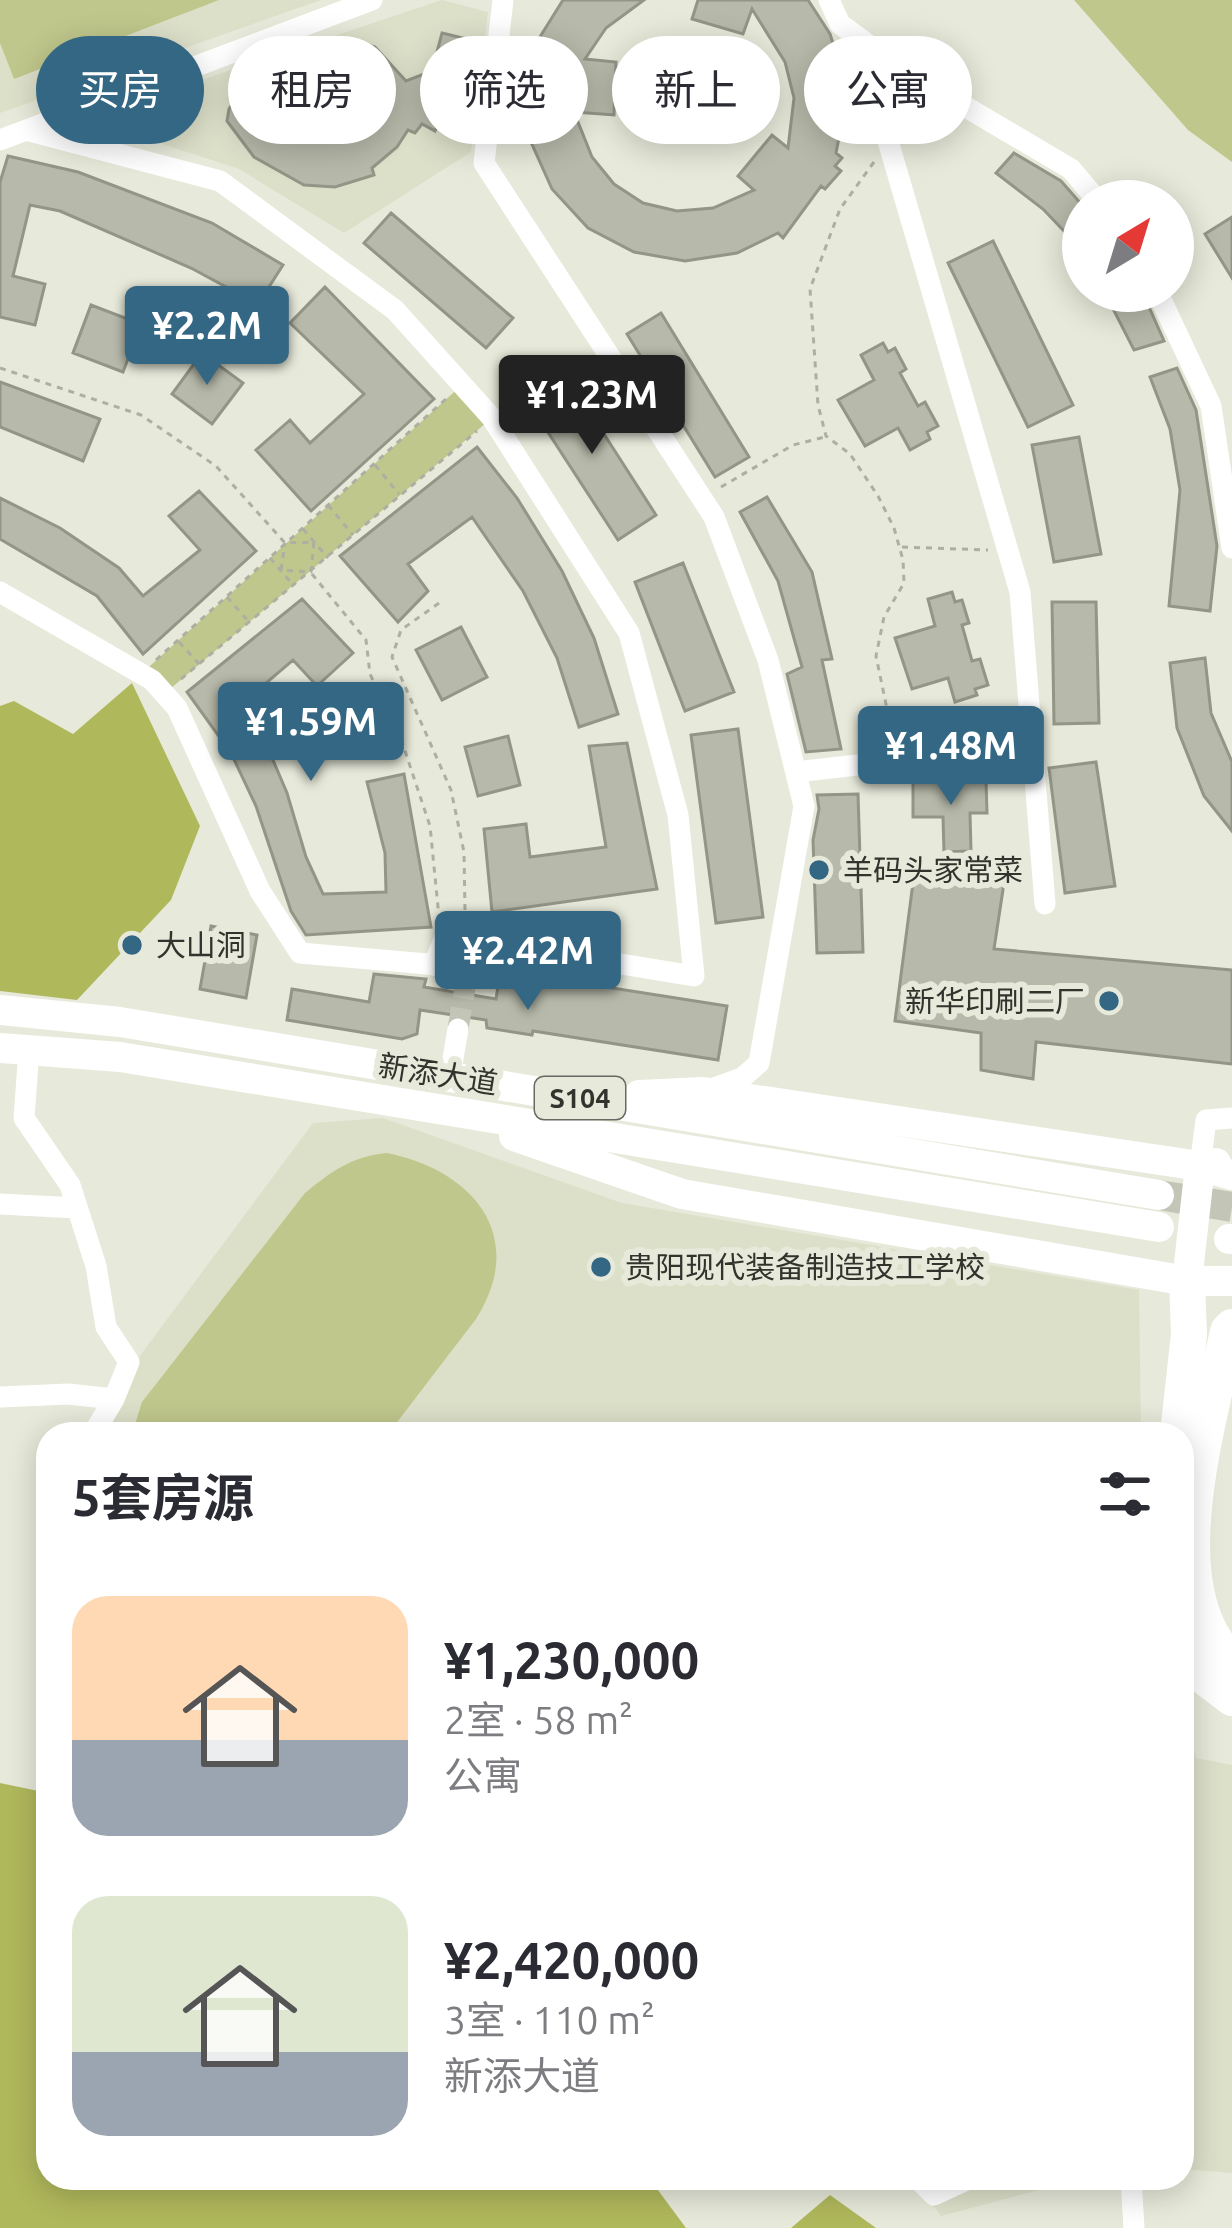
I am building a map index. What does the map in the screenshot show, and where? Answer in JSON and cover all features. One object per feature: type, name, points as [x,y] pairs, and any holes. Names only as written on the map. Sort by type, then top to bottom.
[{"type":"highway","points":[[1179,1422],[1189,1334],[1187,1281]]},
{"type":"highway","points":[[1194,1502],[1232,1327]]},
{"type":"highway","points":[[1194,1554],[1199,1651],[1232,1716]]},
{"type":"highway","points":[[1199,1651],[1213,1644],[1232,1661]]},
{"type":"highway","points":[[1199,1651],[1232,1698]]},
{"type":"main road","name":"新添大道","points":[[0,1010],[120,1022],[1159,1195]]},
{"type":"main road","name":"新添大道","points":[[14,1049],[120,1058],[1159,1227]]},
{"type":"main road","points":[[579,1098],[703,1092],[1232,1174]]},
{"type":"main road","points":[[429,1107],[682,1194],[1187,1281],[1232,1281]]},
{"type":"main road","points":[[1200,1166],[1232,1159]]},
{"type":"main road","points":[[1187,1281],[1200,1166]]},
{"type":"main road","points":[[1194,1508],[1232,1398]]},
{"type":"street","points":[[0,140],[372,0]]},
{"type":"street","points":[[503,0],[484,163],[714,517],[768,660],[804,806],[759,1063],[742,1078],[703,1092]]},
{"type":"street","points":[[829,0],[840,24],[856,36]]},
{"type":"street","points":[[972,111],[1071,169],[1080,180]]},
{"type":"street","points":[[0,592],[141,674],[177,709],[260,891],[300,953],[428,964],[466,980],[500,944],[694,976],[678,815],[629,633],[493,418],[395,310],[220,181],[26,130]]},
{"type":"street","points":[[890,144],[1020,592],[1045,904]]},
{"type":"street","points":[[1166,312],[1211,406],[1232,548]]},
{"type":"street","points":[[796,772],[1032,745]]},
{"type":"street","points":[[450,1076],[458,1028]]},
{"type":"street","points":[[14,1049],[24,1118],[70,1185],[96,1266],[106,1327],[129,1362],[100,1422]]},
{"type":"street","points":[[1200,1166],[1206,1120],[1232,1118]]},
{"type":"street","points":[[0,1204],[77,1208]]},
{"type":"street","points":[[0,1397],[68,1394],[114,1399]]},
{"type":"street","points":[[1131,2190],[1133,2228]]},
{"type":"lane","points":[[428,964],[441,933],[465,925],[500,944]]},
{"type":"path","points":[[887,144],[840,209],[810,289],[818,405],[826,436],[850,454],[878,496],[900,547],[904,583],[884,617],[876,656],[888,722],[901,760]]},
{"type":"path","points":[[0,368],[141,415],[216,466],[285,542],[314,542]]},
{"type":"path","points":[[141,674],[462,385]]},
{"type":"path","points":[[164,694],[493,418]]},
{"type":"path","points":[[702,498],[793,445],[826,436]]},
{"type":"path","points":[[374,464],[400,495]]},
{"type":"path","points":[[327,504],[353,535]]},
{"type":"path","points":[[302,527],[328,558]]},
{"type":"path","points":[[281,570],[285,542]]},
{"type":"path","points":[[314,542],[311,572],[366,640],[370,674],[400,739],[430,826],[441,933]]},
{"type":"path","points":[[900,547],[1008,551]]},
{"type":"path","points":[[269,556],[294,586]]},
{"type":"path","points":[[281,570],[311,572]]},
{"type":"path","points":[[226,596],[250,623]]},
{"type":"path","points":[[439,603],[401,630],[392,657],[452,790],[464,852],[465,925]]},
{"type":"path","points":[[177,640],[200,664]]},
{"type":"shaded area","points":[[0,0],[321,0],[204,41],[204,36],[36,36],[36,100],[0,113]]},
{"type":"shaded area","points":[[442,0],[488,12],[485,36],[420,36],[420,144],[472,144],[471,152],[344,233],[239,169],[162,144],[204,144],[204,79],[228,71],[228,144],[396,144],[396,36],[334,36]]},
{"type":"shaded area","name":"贵阳现代装备制造技工学校","points":[[383,1118],[622,1203],[1139,1290],[1141,1422],[113,1422],[107,1400],[313,1123]]},
{"type":"shaded area","points":[[1194,1751],[1196,1758],[1232,1765],[1232,2173],[1194,2170]]},
{"type":"shaded area","points":[[920,2190],[1039,2190],[941,2216]]},
{"type":"green space","points":[[0,0],[219,0],[126,36],[36,36],[36,71],[14,79],[0,43]]},
{"type":"green space","points":[[1074,0],[1232,0],[1232,162],[1188,130]]},
{"type":"green space","points":[[462,385],[492,418],[164,694],[141,674]]},
{"type":"green space","points":[[132,683],[200,826],[171,900],[77,1000],[0,991],[0,706],[14,701],[73,734]]},
{"type":"green space","points":[[387,1153],[444,1174],[483,1211],[494,1234],[491,1288],[476,1319],[397,1422],[136,1422],[142,1402],[305,1193],[363,1157]]},
{"type":"green space","points":[[0,1783],[36,1790],[36,2190],[658,2190],[686,2228],[0,2228]]},
{"type":"green space","points":[[830,2195],[876,2228],[791,2228]]},
{"type":"building","points":[[563,0],[644,0],[606,28],[588,55],[588,36],[540,36]]},
{"type":"building","points":[[698,0],[808,0],[830,34],[804,36],[804,144],[838,144],[836,153],[842,158],[835,166],[841,171],[825,189],[821,186],[783,238],[778,233],[737,253],[685,261],[634,252],[588,228],[552,189],[532,144],[587,144],[614,184],[643,203],[677,211],[713,208],[754,190],[738,176],[765,144],[780,142],[788,148],[794,98],[780,54],[780,36],[769,36],[752,9],[743,34],[692,19]]},
{"type":"building","points":[[588,59],[612,62],[612,115],[588,113]]},
{"type":"building","points":[[396,70],[406,81],[420,76],[420,127],[415,133],[408,130],[397,147],[372,168],[374,175],[335,187],[304,185],[254,157],[244,144],[396,144]]},
{"type":"building","points":[[1014,153],[1061,181],[1062,229],[1043,209],[996,173]]},
{"type":"building","points":[[8,156],[78,172],[212,223],[283,265],[258,304],[191,268],[60,211],[30,205],[13,276],[45,284],[35,325],[0,317],[0,182]]},
{"type":"building","points":[[391,213],[513,318],[486,348],[364,243]]},
{"type":"building","points":[[1232,217],[1232,278],[1205,234]]},
{"type":"building","points":[[993,241],[1073,405],[1028,427],[948,263]]},
{"type":"building","points":[[325,287],[434,399],[311,511],[256,450],[290,420],[310,443],[364,394],[290,323]]},
{"type":"building","points":[[91,305],[141,324],[123,372],[73,353]]},
{"type":"building","points":[[1115,312],[1151,312],[1164,341],[1134,350]]},
{"type":"building","points":[[661,313],[749,457],[715,477],[627,334]]},
{"type":"building","points":[[883,343],[888,352],[895,348],[906,369],[900,373],[918,406],[925,402],[938,426],[927,432],[930,439],[910,450],[898,428],[865,446],[838,400],[874,380],[861,355]]},
{"type":"building","points":[[202,353],[243,383],[212,424],[172,394]]},
{"type":"building","points":[[1177,368],[1196,410],[1217,546],[1210,611],[1169,606],[1180,490],[1170,429],[1150,377]]},
{"type":"building","points":[[566,375],[656,515],[618,540],[527,400]]},
{"type":"building","points":[[0,382],[100,419],[83,461],[0,427]]},
{"type":"building","points":[[1079,437],[1101,554],[1054,562],[1032,445]]},
{"type":"building","points":[[477,447],[517,498],[562,571],[594,638],[618,714],[579,727],[557,658],[523,591],[472,517],[408,564],[428,591],[398,622],[340,556]]},
{"type":"building","points":[[199,491],[256,551],[143,654],[97,596],[0,539],[0,498],[60,528],[119,568],[143,596],[200,550],[169,516]]},
{"type":"building","points":[[767,497],[812,572],[832,659],[822,660],[841,749],[806,752],[787,674],[802,667],[778,581],[740,512]]},
{"type":"building","points":[[683,563],[734,692],[685,711],[635,582]]},
{"type":"building","points":[[952,592],[955,602],[962,600],[969,623],[962,625],[972,661],[980,659],[988,685],[975,689],[977,695],[955,702],[948,678],[912,689],[895,638],[935,626],[928,599]]},
{"type":"building","points":[[302,599],[353,653],[317,686],[293,660],[239,706],[264,739],[323,894],[386,892],[385,853],[367,782],[404,774],[431,927],[306,935],[291,911],[256,806],[231,753],[187,692]]},
{"type":"building","points":[[1052,602],[1096,602],[1099,723],[1054,724]]},
{"type":"building","points":[[461,627],[487,677],[442,700],[416,650]]},
{"type":"building","points":[[1205,658],[1211,713],[1232,762],[1232,831],[1204,796],[1177,728],[1170,663]]},
{"type":"building","points":[[738,729],[763,917],[716,923],[691,735]]},
{"type":"building","points":[[508,736],[520,785],[478,796],[465,747]]},
{"type":"building","points":[[627,743],[657,889],[492,912],[484,829],[526,824],[530,857],[606,847],[589,746]]},
{"type":"building","points":[[1096,762],[1115,886],[1065,893],[1049,768]]},
{"type":"building","points":[[986,781],[987,813],[970,813],[971,851],[944,852],[943,817],[913,817],[913,782]]},
{"type":"building","points":[[858,794],[863,952],[817,953],[813,840],[817,795]]},
{"type":"building","name":"新华印刷二厂","points":[[914,875],[1004,883],[994,949],[1232,970],[1232,1064],[1036,1042],[1033,1079],[981,1070],[981,1033],[895,1021]]},
{"type":"building","points":[[211,926],[257,935],[246,998],[200,989]]},
{"type":"building","points":[[374,974],[426,979],[424,987],[496,999],[499,980],[540,987],[542,977],[727,1006],[718,1060],[487,1028],[486,1020],[420,1010],[417,1034],[402,1039],[287,1020],[292,989],[369,1002]]},
{"type":"tunnel","points":[[458,1029],[465,988]]},
{"type":"tunnel","points":[[1159,1195],[1232,1207]]},
{"type":"place","name":"羊码头家常菜","points":[[819,870]]},
{"type":"place","name":"大山洞","points":[[132,945]]},
{"type":"place","name":"新华印刷二厂","points":[[1109,1001]]},
{"type":"place","name":"贵阳现代装备制造技工学校","points":[[601,1267]]}]
